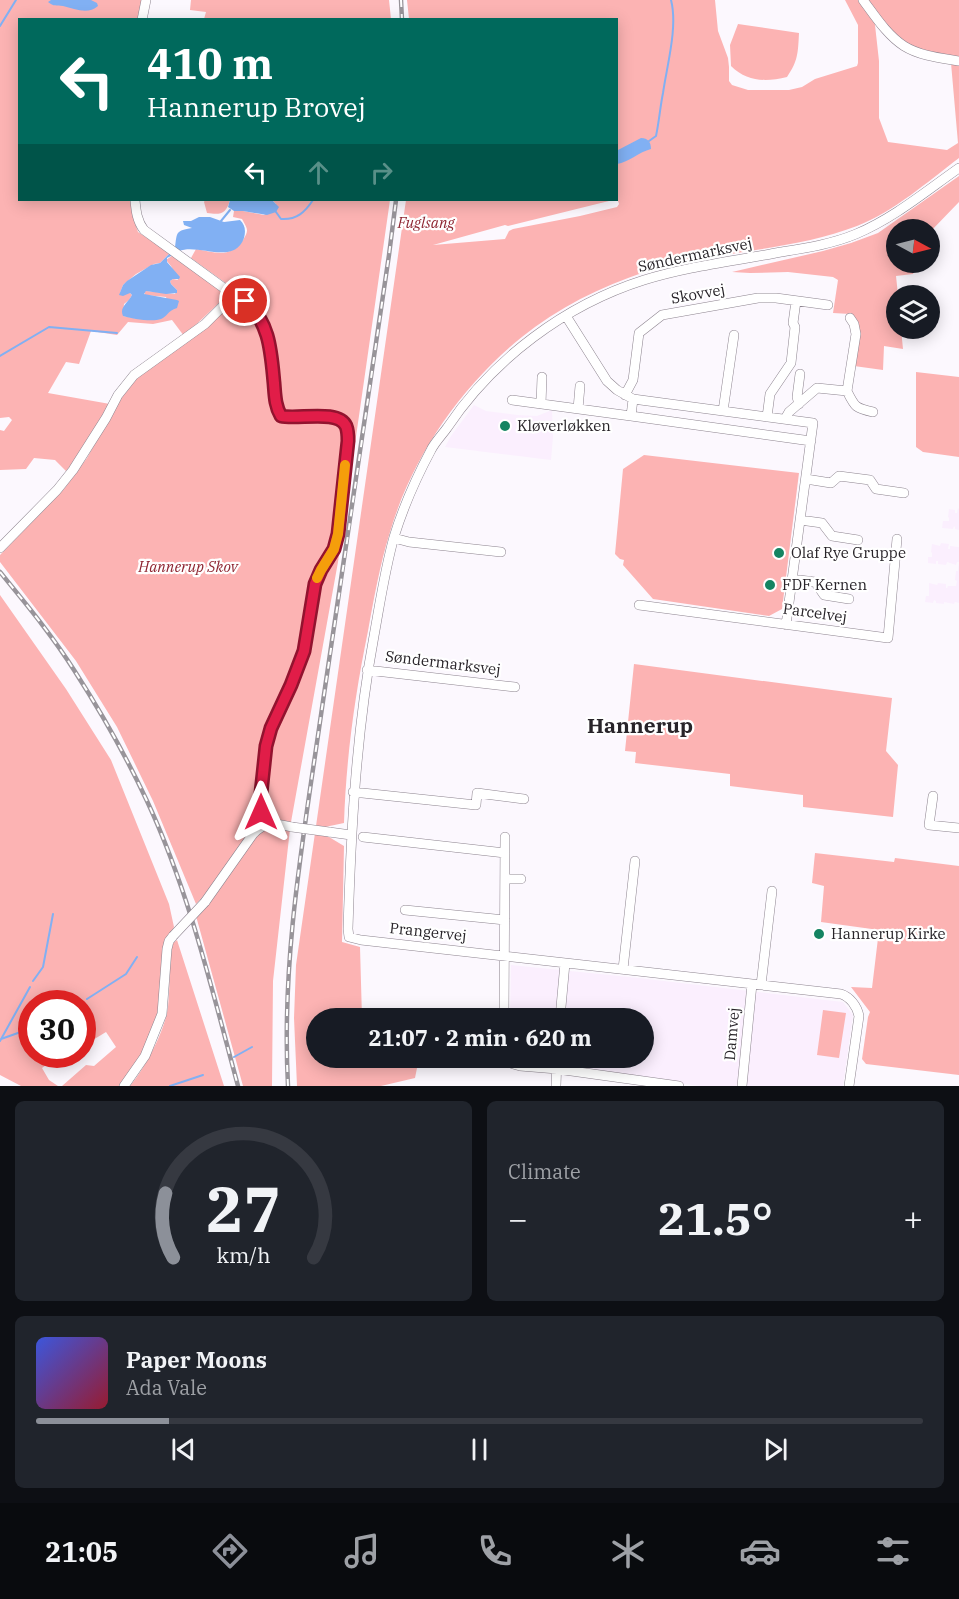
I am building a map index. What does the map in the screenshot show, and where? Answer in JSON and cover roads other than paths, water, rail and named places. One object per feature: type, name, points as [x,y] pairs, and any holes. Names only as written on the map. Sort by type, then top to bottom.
[{"type":"street","points":[[142,18],[146,0]]},
{"type":"street","points":[[863,0],[889,33],[903,45],[925,55],[959,61]]},
{"type":"street","name":"Søndermarksvej","points":[[349,937],[353,792],[367,670],[380,598],[394,538],[412,489],[432,447],[454,417],[510,357],[546,328],[610,293],[662,274],[818,246],[851,236],[895,213],[959,168]]},
{"type":"street","points":[[135,201],[136,211],[144,230],[245,301],[264,324],[273,368],[276,402],[281,416],[332,417],[346,424],[348,430],[338,534],[334,549],[315,584],[304,651],[271,728],[266,746],[261,793],[262,825]]},
{"type":"street","points":[[0,548],[57,490],[73,470],[101,427],[118,395],[134,375],[204,324],[232,294]]},
{"type":"street","name":"Skovvej","points":[[631,416],[629,397],[639,333],[662,315],[758,298],[828,305]]},
{"type":"street","points":[[767,417],[770,394],[791,363],[796,301]]},
{"type":"street","points":[[566,316],[607,381],[629,397],[813,423],[786,625]]},
{"type":"street","points":[[850,318],[856,334],[847,391],[854,405],[873,412]]},
{"type":"street","points":[[723,411],[734,335]]},
{"type":"street","points":[[799,404],[797,397],[800,374]]},
{"type":"street","points":[[541,404],[542,377]]},
{"type":"street","points":[[578,409],[580,386]]},
{"type":"street","points":[[785,420],[789,412],[817,388],[847,391]]},
{"type":"street","points":[[512,400],[811,441]]},
{"type":"street","points":[[806,479],[831,483],[839,476],[870,480],[876,489],[904,493]]},
{"type":"street","points":[[800,520],[822,523],[831,536],[858,540]]},
{"type":"street","points":[[394,538],[410,542],[501,552]]},
{"type":"street","name":"Parcelvej","points":[[639,605],[888,638],[897,539]]},
{"type":"street","points":[[792,579],[815,582],[824,595],[849,599]]},
{"type":"street","name":"Søndermarksvej","points":[[367,670],[515,687]]},
{"type":"street","points":[[353,792],[476,805],[477,793],[524,799]]},
{"type":"street","points":[[933,796],[929,825],[959,828]]},
{"type":"street","points":[[124,1086],[145,1056],[162,1014],[167,949],[170,941],[205,902],[253,834],[262,825],[278,824],[351,835]]},
{"type":"street","points":[[504,1008],[505,837]]},
{"type":"street","points":[[368,841],[505,853]]},
{"type":"street","points":[[623,969],[635,861]]},
{"type":"street","points":[[505,879],[521,879]]},
{"type":"street","points":[[757,984],[772,891]]},
{"type":"street","points":[[405,910],[505,920]]},
{"type":"street","name":"Prangervej","points":[[349,937],[847,996],[856,1006],[859,1016],[849,1086]]},
{"type":"street","points":[[561,1008],[564,963]]},
{"type":"street","name":"Damvej","points":[[742,1086],[757,984]]},
{"type":"street","points":[[544,1068],[679,1086]]},
{"type":"street","points":[[556,1069],[556,1086]]},
{"type":"water","points":[[51,0],[91,0],[98,6],[90,10],[81,10],[54,5],[48,2]]},
{"type":"water","points":[[641,138],[649,141],[651,149],[618,164],[618,150]]},
{"type":"water","points":[[230,201],[273,201],[279,207],[276,212],[267,215],[234,211],[228,207]]},
{"type":"water","points":[[199,217],[210,217],[224,222],[240,220],[244,226],[244,238],[232,251],[187,249],[179,251],[175,248],[178,233],[192,228],[184,225],[183,221],[191,221]]},
{"type":"water","points":[[170,253],[173,255],[167,258],[167,262],[180,277],[170,281],[177,293],[146,291],[144,294],[177,300],[179,301],[177,308],[157,320],[123,316],[123,308],[132,295],[130,293],[119,295],[123,285],[151,265],[160,263]]},
{"type":"waterway","points":[[0,26],[16,0]]},
{"type":"waterway","points":[[649,141],[656,136],[671,46],[673,22],[671,0]]},
{"type":"waterway","points":[[276,212],[281,219],[296,217],[304,212],[312,201]]},
{"type":"waterway","points":[[221,221],[230,210]]},
{"type":"waterway","points":[[0,356],[49,327],[117,333]]},
{"type":"waterway","points":[[33,981],[43,967],[53,914]]},
{"type":"waterway","points":[[96,993],[126,974],[137,957]]},
{"type":"waterway","points":[[0,1041],[30,987]]},
{"type":"waterway","points":[[1,1039],[18,1033]]},
{"type":"waterway","points":[[234,1057],[252,1047]]},
{"type":"waterway","points":[[170,1086],[203,1075]]},
{"type":"railway","points":[[401,0],[402,18]]},
{"type":"railway","points":[[288,1086],[288,990],[296,896],[396,201]]},
{"type":"railway","points":[[0,572],[48,632],[74,670],[113,734],[147,801],[187,905],[238,1086]]},
{"type":"place","name":"Kløverløkken","points":[[505,426]]},
{"type":"place","name":"Olaf Rye Gruppe","points":[[779,553]]},
{"type":"place","name":"FDF Kernen","points":[[770,585]]},
{"type":"place","name":"Hannerup Kirke","points":[[819,934]]},
{"type":"district","name":"Hannerup","points":[[640,726]]},
{"type":"park label","name":"Fuglsang","points":[[426,223]]},
{"type":"park label","name":"Hannerup Skov","points":[[188,567]]}]
